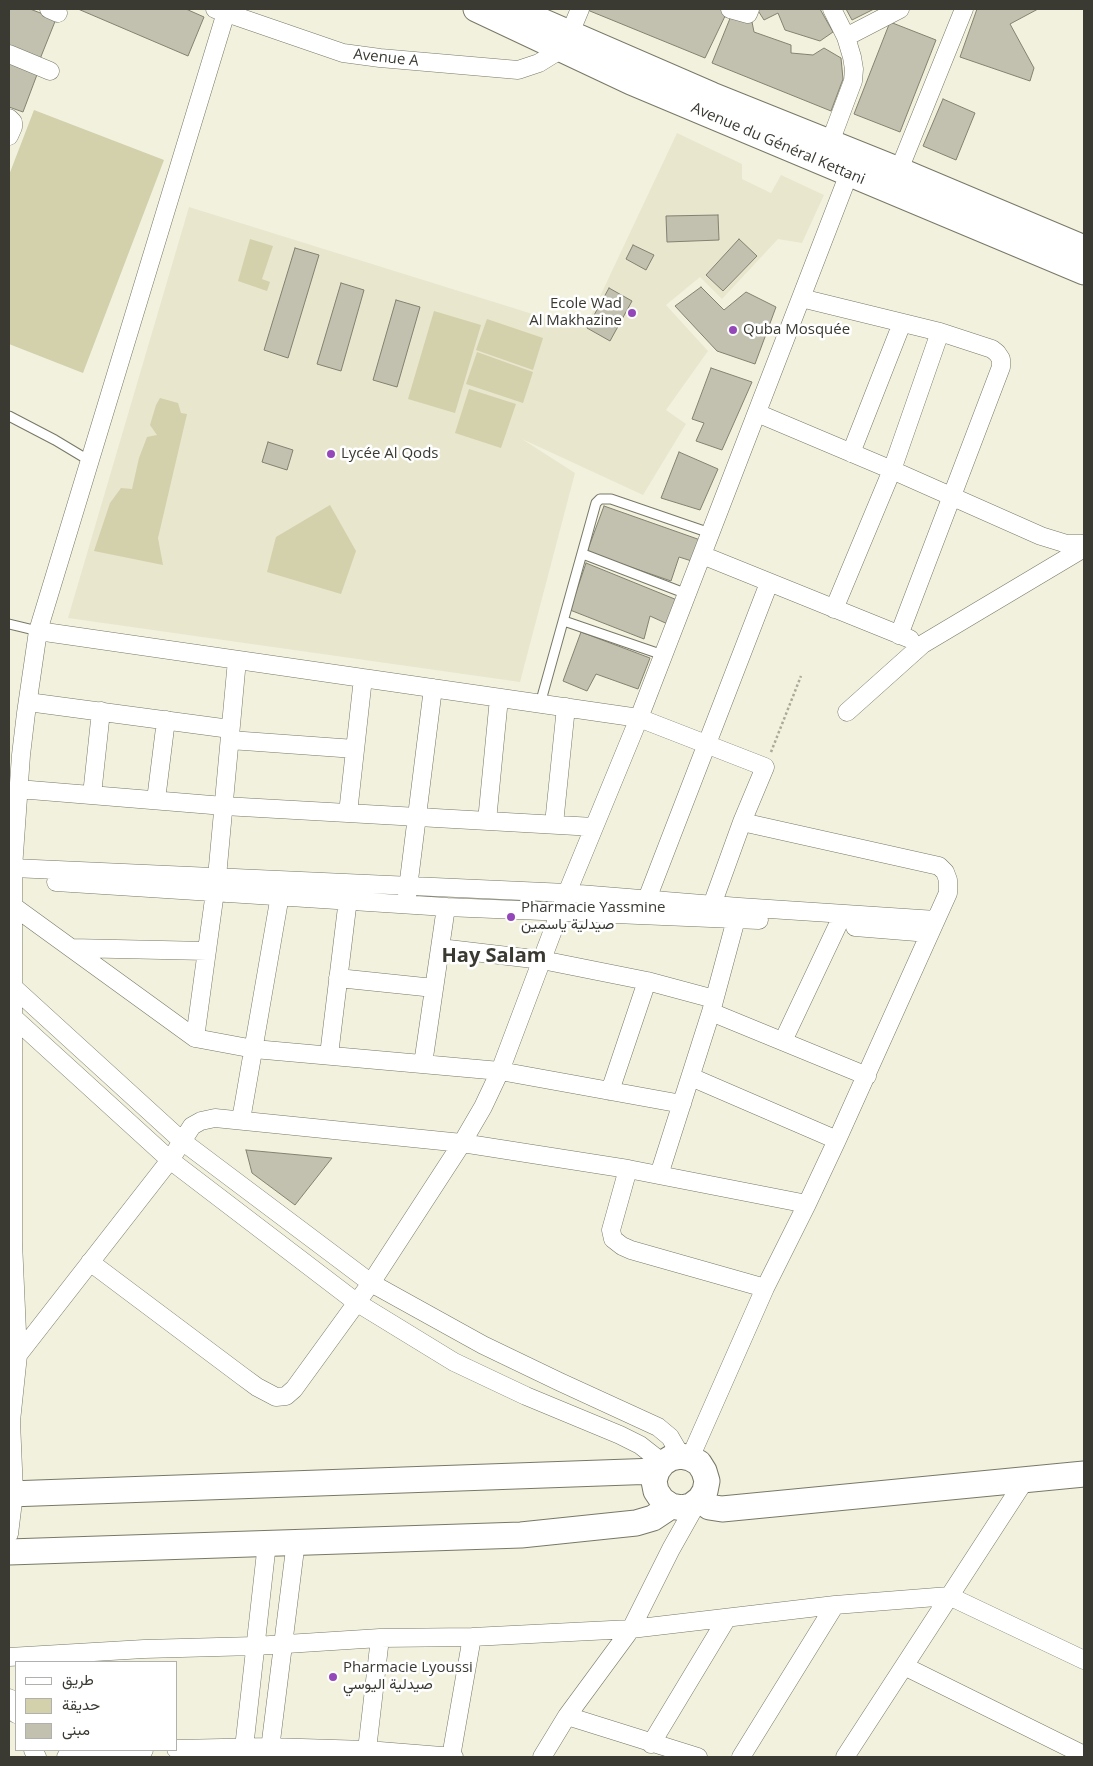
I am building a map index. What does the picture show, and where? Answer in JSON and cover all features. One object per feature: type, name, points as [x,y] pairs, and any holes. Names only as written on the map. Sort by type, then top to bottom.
[{"type":"street","name":"Avenue du Général Kettani","points":[[476,9],[712,95],[826,153],[1084,272]]},
{"type":"street","name":"Avenue du Général Kettani","points":[[514,9],[565,41]]},
{"type":"street","points":[[565,41],[580,9]]},
{"type":"street","points":[[730,9],[748,14],[750,9]]},
{"type":"street","points":[[826,153],[852,81],[854,69],[846,37],[832,9]]},
{"type":"street","points":[[846,37],[900,9]]},
{"type":"street","points":[[899,170],[964,9]]},
{"type":"street","points":[[9,1534],[11,1493],[10,1421],[18,1355],[11,1242],[13,873],[18,789],[28,702],[38,631],[90,461],[222,10]]},
{"type":"street","name":"Avenue A","points":[[222,10],[344,53],[380,58],[518,70],[539,62],[565,41]]},
{"type":"street","points":[[9,54],[50,71]]},
{"type":"street","points":[[9,118],[13,122],[13,128],[9,136]]},
{"type":"street","name":"Avenue du Général Kettani","points":[[852,164],[899,170],[1084,248]]},
{"type":"street","points":[[90,1262],[257,1387],[276,1397],[286,1396],[294,1390],[371,1283],[462,1144],[483,1107],[500,1071],[560,911],[639,718],[852,164]]},
{"type":"street","points":[[801,298],[940,332],[992,349],[1000,359],[1001,367],[899,635]]},
{"type":"street","points":[[851,453],[902,323]]},
{"type":"street","points":[[834,609],[892,470],[940,332]]},
{"type":"street","points":[[756,413],[892,470],[1041,536],[1066,544],[1084,544]]},
{"type":"street","points":[[847,712],[923,644],[1084,548]]},
{"type":"street","points":[[702,555],[923,644]]},
{"type":"street","points":[[647,899],[769,583]]},
{"type":"street","points":[[38,631],[639,718],[765,767],[742,822],[712,905]]},
{"type":"street","points":[[194,1038],[217,884],[236,660]]},
{"type":"street","points":[[348,813],[363,678]]},
{"type":"street","points":[[406,904],[433,688]]},
{"type":"street","points":[[487,820],[499,698]]},
{"type":"street","points":[[28,702],[166,720],[230,734],[356,749]]},
{"type":"street","points":[[554,824],[566,707]]},
{"type":"street","points":[[92,795],[101,712]]},
{"type":"street","points":[[156,800],[166,720]]},
{"type":"street","points":[[18,789],[224,806],[594,826]]},
{"type":"street","points":[[699,1500],[691,1506],[682,1508],[672,1506],[662,1500],[656,1491],[654,1481],[673,1462],[807,1204],[867,1076],[948,893],[948,880],[945,872],[939,866],[742,822]]},
{"type":"street","points":[[13,873],[217,884],[408,886],[568,893],[712,905],[737,913]]},
{"type":"street","points":[[217,884],[280,895],[446,907],[560,911],[737,913],[932,927]]},
{"type":"street","points":[[241,1120],[280,895]]},
{"type":"street","points":[[329,1055],[348,899]]},
{"type":"street","points":[[13,906],[194,1038],[254,1049],[500,1071],[682,1104]]},
{"type":"street","points":[[422,1064],[446,907]]},
{"type":"street","points":[[659,1175],[713,1006],[737,913]]},
{"type":"street","points":[[783,1040],[841,920]]},
{"type":"street","points":[[71,948],[207,951]]},
{"type":"street","points":[[440,948],[542,960],[647,981],[713,1006],[783,1040],[867,1076]]},
{"type":"street","points":[[338,978],[434,988]]},
{"type":"street","points":[[610,1091],[647,981]]},
{"type":"street","points":[[12,1000],[182,1141],[371,1283],[483,1345],[658,1427],[670,1437],[673,1462]]},
{"type":"street","points":[[12,1000],[170,1160],[356,1302],[454,1362],[526,1396],[620,1435],[673,1462]]},
{"type":"street","points":[[690,1076],[837,1140]]},
{"type":"street","points":[[18,1355],[170,1160],[192,1126],[201,1121],[215,1118],[462,1144],[628,1169],[807,1204]]},
{"type":"street","points":[[628,1169],[611,1230],[614,1238],[622,1246],[764,1288]]},
{"type":"street","points":[[11,1493],[673,1462],[699,1463],[707,1481],[705,1491],[671,1549],[631,1629],[566,1716],[542,1757]]},
{"type":"street","points":[[699,1500],[710,1507],[722,1509],[1084,1474]]},
{"type":"street","points":[[845,1757],[1025,1480]]},
{"type":"street","points":[[9,1552],[521,1535],[636,1522],[653,1518],[672,1506]]},
{"type":"street","points":[[671,1549],[672,1506]]},
{"type":"street","points":[[269,1752],[296,1541]]},
{"type":"street","points":[[243,1753],[268,1542]]},
{"type":"street","points":[[9,1657],[144,1656],[380,1638],[472,1637],[631,1629],[835,1605],[949,1596],[1084,1660]]},
{"type":"street","points":[[742,1757],[835,1605]]},
{"type":"street","points":[[651,1744],[727,1618]]},
{"type":"street","points":[[178,1748],[243,1753],[367,1750],[452,1757],[472,1637]]},
{"type":"street","points":[[367,1750],[380,1638]]},
{"type":"street","points":[[904,1666],[1084,1755]]},
{"type":"street","points":[[9,1698],[15,1712]]},
{"type":"street","points":[[566,1716],[651,1744],[698,1757]]},
{"type":"street","points":[[66,1757],[133,1751]]},
{"type":"lane","points":[[9,416],[90,461]]},
{"type":"lane","points":[[540,704],[596,503],[600,499],[611,499],[710,533]]},
{"type":"lane","points":[[583,554],[687,594]]},
{"type":"lane","points":[[564,621],[663,655]]},
{"type":"lane","points":[[9,624],[38,631]]},
{"type":"path","points":[[765,767],[801,676]]},
{"type":"shaded area","name":"Lycée Al Qods","points":[[677,133],[742,164],[742,179],[771,193],[781,175],[824,195],[802,243],[778,239],[722,299],[700,277],[666,305],[708,351],[666,410],[686,424],[643,495],[522,439],[575,473],[520,682],[68,618],[189,207],[555,321],[587,324]]},
{"type":"green space","points":[[34,110],[164,160],[83,373],[9,344],[9,175]]},
{"type":"green space","points":[[250,239],[273,246],[262,279],[270,282],[267,291],[238,281]]},
{"type":"green space","points":[[434,311],[481,325],[455,413],[408,399]]},
{"type":"green space","points":[[487,319],[543,338],[533,370],[476,350]]},
{"type":"green space","points":[[477,352],[533,372],[523,403],[466,384]]},
{"type":"green space","points":[[469,389],[516,404],[501,448],[455,433]]},
{"type":"green space","points":[[160,398],[178,403],[181,413],[187,414],[158,538],[163,565],[94,551],[110,503],[121,488],[132,489],[139,458],[147,437],[157,435],[150,425]]},
{"type":"green space","points":[[330,505],[356,551],[341,594],[267,572],[276,537]]},
{"type":"building","points":[[9,9],[30,9],[56,19],[40,59],[9,46]]},
{"type":"building","points":[[78,9],[186,9],[204,17],[188,56]]},
{"type":"building","points":[[585,9],[721,9],[727,12],[705,58]]},
{"type":"building","points":[[757,9],[820,9],[833,32],[820,41],[785,30],[778,13],[764,20]]},
{"type":"building","points":[[846,9],[874,9],[852,20]]},
{"type":"building","points":[[977,9],[1038,9],[1010,24],[1034,68],[1030,81],[960,57]]},
{"type":"building","points":[[733,11],[752,22],[754,32],[791,45],[791,53],[813,55],[824,48],[841,58],[843,79],[831,111],[712,63]]},
{"type":"building","points":[[890,22],[936,40],[900,132],[854,114]]},
{"type":"building","points":[[9,61],[38,72],[23,112],[9,107]]},
{"type":"building","points":[[943,99],[975,113],[956,160],[923,146]]},
{"type":"building","points":[[718,215],[719,240],[667,242],[666,216]]},
{"type":"building","points":[[739,239],[757,256],[723,291],[706,275]]},
{"type":"building","points":[[633,245],[654,255],[646,270],[626,259]]},
{"type":"building","points":[[295,248],[319,255],[288,358],[264,350]]},
{"type":"building","points":[[341,283],[364,290],[341,371],[317,364]]},
{"type":"building","name":"Quba Mosquée","points":[[701,287],[724,310],[746,292],[776,307],[755,364],[717,351],[675,306]]},
{"type":"building","points":[[609,288],[632,301],[610,341],[587,328]]},
{"type":"building","points":[[396,300],[420,307],[397,387],[373,380]]},
{"type":"building","points":[[711,368],[752,382],[722,450],[696,441],[704,423],[692,419]]},
{"type":"building","points":[[268,442],[293,450],[287,470],[262,462]]},
{"type":"building","points":[[679,452],[718,469],[700,510],[661,498]]},
{"type":"building","points":[[604,506],[706,542],[698,563],[679,557],[671,581],[587,552]]},
{"type":"building","points":[[586,563],[682,602],[672,626],[650,616],[644,639],[570,610]]},
{"type":"building","points":[[581,632],[650,658],[638,689],[596,674],[587,691],[563,681]]},
{"type":"building","points":[[246,1150],[332,1158],[295,1205],[252,1173]]},
{"type":"place","name":"Ecole Wad Al Makhazine","points":[[632,313]]},
{"type":"place","name":"Quba Mosquée","points":[[733,330]]},
{"type":"place","name":"Lycée Al Qods","points":[[331,454]]},
{"type":"place","name":"Pharmacie Yassmine صيدلية ياسمين","points":[[511,917]]},
{"type":"place","name":"Pharmacie Lyoussi صيدلية اليوسي","points":[[333,1677]]},
{"type":"district","name":"Hay Salam","points":[[494,956]]}]
